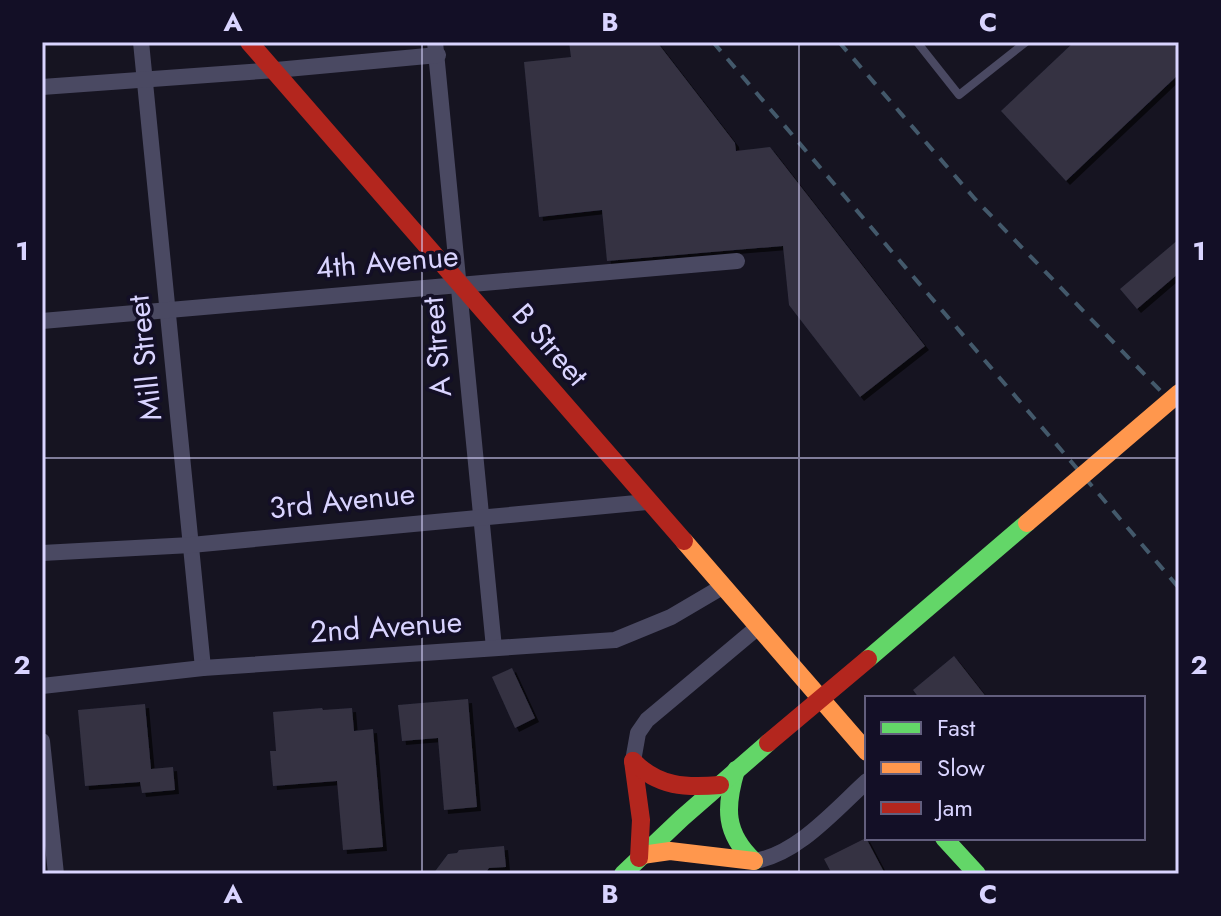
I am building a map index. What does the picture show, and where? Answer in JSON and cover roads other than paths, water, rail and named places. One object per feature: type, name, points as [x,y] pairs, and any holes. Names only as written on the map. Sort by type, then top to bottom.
[{"type":"main road","name":"B Street","points":[[249,42],[865,750]]},
{"type":"main road","points":[[623,874],[736,770],[1179,393]]},
{"type":"main road","points":[[633,761],[658,782],[688,788],[720,785]]},
{"type":"main road","points":[[633,761],[641,820],[640,856]]},
{"type":"main road","points":[[736,770],[729,802],[731,831],[742,852],[754,861]]},
{"type":"main road","points":[[946,840],[977,874]]},
{"type":"main road","points":[[640,856],[666,849],[705,853],[736,861],[754,861]]},
{"type":"street","name":"Mill Street","points":[[141,42],[203,668]]},
{"type":"street","points":[[42,87],[276,70],[436,48]]},
{"type":"street","name":"A Street","points":[[436,48],[494,648]]},
{"type":"street","name":"4th Avenue","points":[[42,321],[737,261]]},
{"type":"street","name":"3rd Avenue","points":[[42,553],[191,545],[647,502]]},
{"type":"street","name":"2nd Avenue","points":[[42,686],[203,668],[615,640],[671,617],[722,587]]},
{"type":"street","points":[[633,761],[638,733],[647,720],[758,627]]},
{"type":"street","points":[[42,741],[56,874]]},
{"type":"street","points":[[754,861],[790,848],[865,783]]},
{"type":"lane","points":[[917,42],[959,95],[1026,42]]},
{"type":"railway","points":[[713,42],[1179,588]]},
{"type":"railway","points":[[839,42],[975,199],[1179,410]]}]
